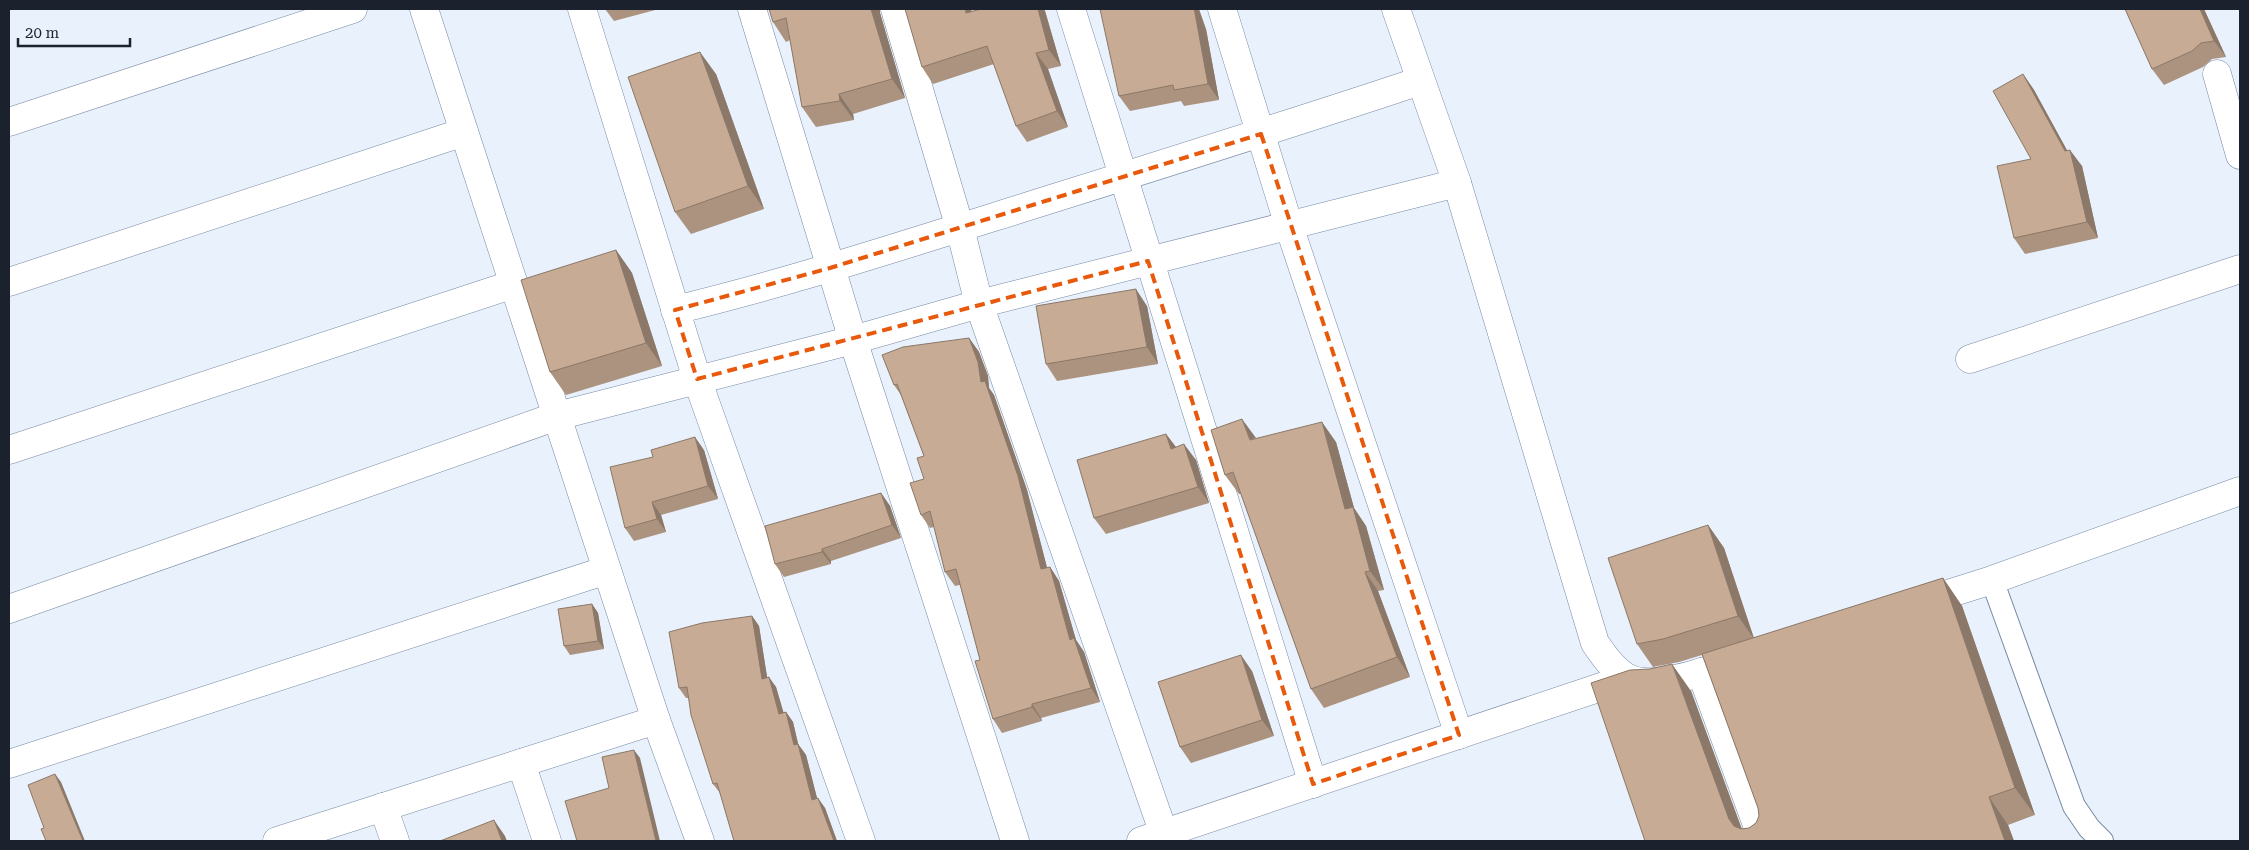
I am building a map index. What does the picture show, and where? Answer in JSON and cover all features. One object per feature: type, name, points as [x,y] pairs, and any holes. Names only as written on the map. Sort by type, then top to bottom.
[{"type":"street","points":[[9,122],[353,9]]},
{"type":"street","points":[[424,9],[656,720],[700,841]]},
{"type":"street","points":[[582,9],[697,380],[861,841]]},
{"type":"street","points":[[752,9],[830,268],[1015,841]]},
{"type":"street","points":[[895,9],[960,228],[979,304],[1152,838],[1628,678]]},
{"type":"street","points":[[1071,9],[1148,261],[1313,784]]},
{"type":"street","points":[[1222,9],[1289,226],[1459,735]]},
{"type":"street","points":[[1396,9],[1457,183],[1594,643],[1608,662],[1628,678],[1648,682],[1672,681],[1767,651]]},
{"type":"street","points":[[2216,74],[2240,155]]},
{"type":"street","points":[[675,310],[741,294],[830,268],[1261,134],[1420,81]]},
{"type":"street","points":[[9,282],[464,132]]},
{"type":"street","points":[[9,609],[557,416],[853,340],[979,304],[1457,183]]},
{"type":"street","points":[[1970,359],[2240,269]]},
{"type":"street","points":[[9,450],[514,284]]},
{"type":"street","points":[[1889,613],[1992,580],[2240,491]]},
{"type":"street","points":[[9,764],[607,570]]},
{"type":"street","points":[[1701,672],[1763,841]]},
{"type":"street","points":[[277,841],[656,720]]},
{"type":"street","points":[[521,763],[547,841]]},
{"type":"street","points":[[384,807],[395,841]]},
{"type":"lane","points":[[1992,580],[2074,806],[2088,828],[2102,841]]},
{"type":"highlighted area","points":[[1261,134],[1459,735],[1313,784],[1148,261],[697,379],[675,310],[830,268]]},
{"type":"building","points":[[769,9],[871,9],[892,79],[839,94],[840,101],[802,107],[786,18],[773,22]]},
{"type":"building","points":[[905,9],[965,9],[966,13],[981,9],[1038,9],[1049,50],[1036,53],[1057,111],[1016,126],[987,46],[922,67]]},
{"type":"building","points":[[1100,9],[1194,9],[1208,84],[1174,90],[1173,85],[1119,96]]},
{"type":"building","points":[[2125,9],[2200,9],[2214,41],[2201,43],[2192,51],[2152,69]]},
{"type":"building","points":[[700,52],[748,186],[675,212],[628,77]]},
{"type":"building","points":[[2023,74],[2065,151],[2070,150],[2087,222],[2014,238],[1997,166],[2031,159],[1993,91]]},
{"type":"building","points":[[616,250],[646,343],[550,372],[521,280]]},
{"type":"building","points":[[1136,289],[1147,347],[1046,364],[1036,306]]},
{"type":"building","points":[[969,338],[978,362],[981,382],[985,381],[1018,476],[1041,569],[1050,567],[1070,640],[1074,638],[1091,688],[1032,704],[1032,707],[993,719],[975,661],[980,660],[956,569],[945,572],[930,511],[921,515],[910,483],[924,479],[917,458],[924,456],[897,384],[894,385],[882,355],[903,347]]},
{"type":"building","points":[[1242,419],[1250,440],[1322,422],[1345,509],[1353,507],[1370,571],[1365,572],[1397,657],[1311,689],[1233,472],[1225,475],[1211,430]]},
{"type":"building","points":[[1166,434],[1171,449],[1184,444],[1198,487],[1094,518],[1077,460]]},
{"type":"building","points":[[695,437],[708,486],[652,502],[657,519],[625,528],[610,467],[653,457],[651,450]]},
{"type":"building","points":[[881,493],[892,525],[822,549],[822,552],[775,564],[765,526]]},
{"type":"building","points":[[1708,525],[1738,616],[1663,639],[1637,644],[1608,558]]},
{"type":"building","points":[[1943,578],[2015,788],[1989,797],[2005,841],[1645,841],[1591,683],[1630,670],[1650,669],[1672,664],[1729,819],[1734,826],[1741,829],[1749,828],[1756,823],[1759,816],[1758,808],[1702,654]]},
{"type":"building","points":[[592,604],[598,641],[564,646],[558,609]]},
{"type":"building","points":[[752,616],[762,679],[769,677],[779,714],[786,712],[794,745],[798,744],[812,800],[818,798],[834,841],[734,841],[717,783],[713,784],[691,715],[687,687],[679,688],[669,632],[702,623]]},
{"type":"building","points":[[1241,655],[1262,720],[1180,747],[1158,682]]},
{"type":"building","points":[[634,750],[656,841],[577,841],[565,801],[609,788],[602,757]]},
{"type":"building","points":[[55,774],[83,841],[46,841],[41,829],[44,828],[28,785]]},
{"type":"building","points":[[494,820],[502,841],[440,841]]}]
